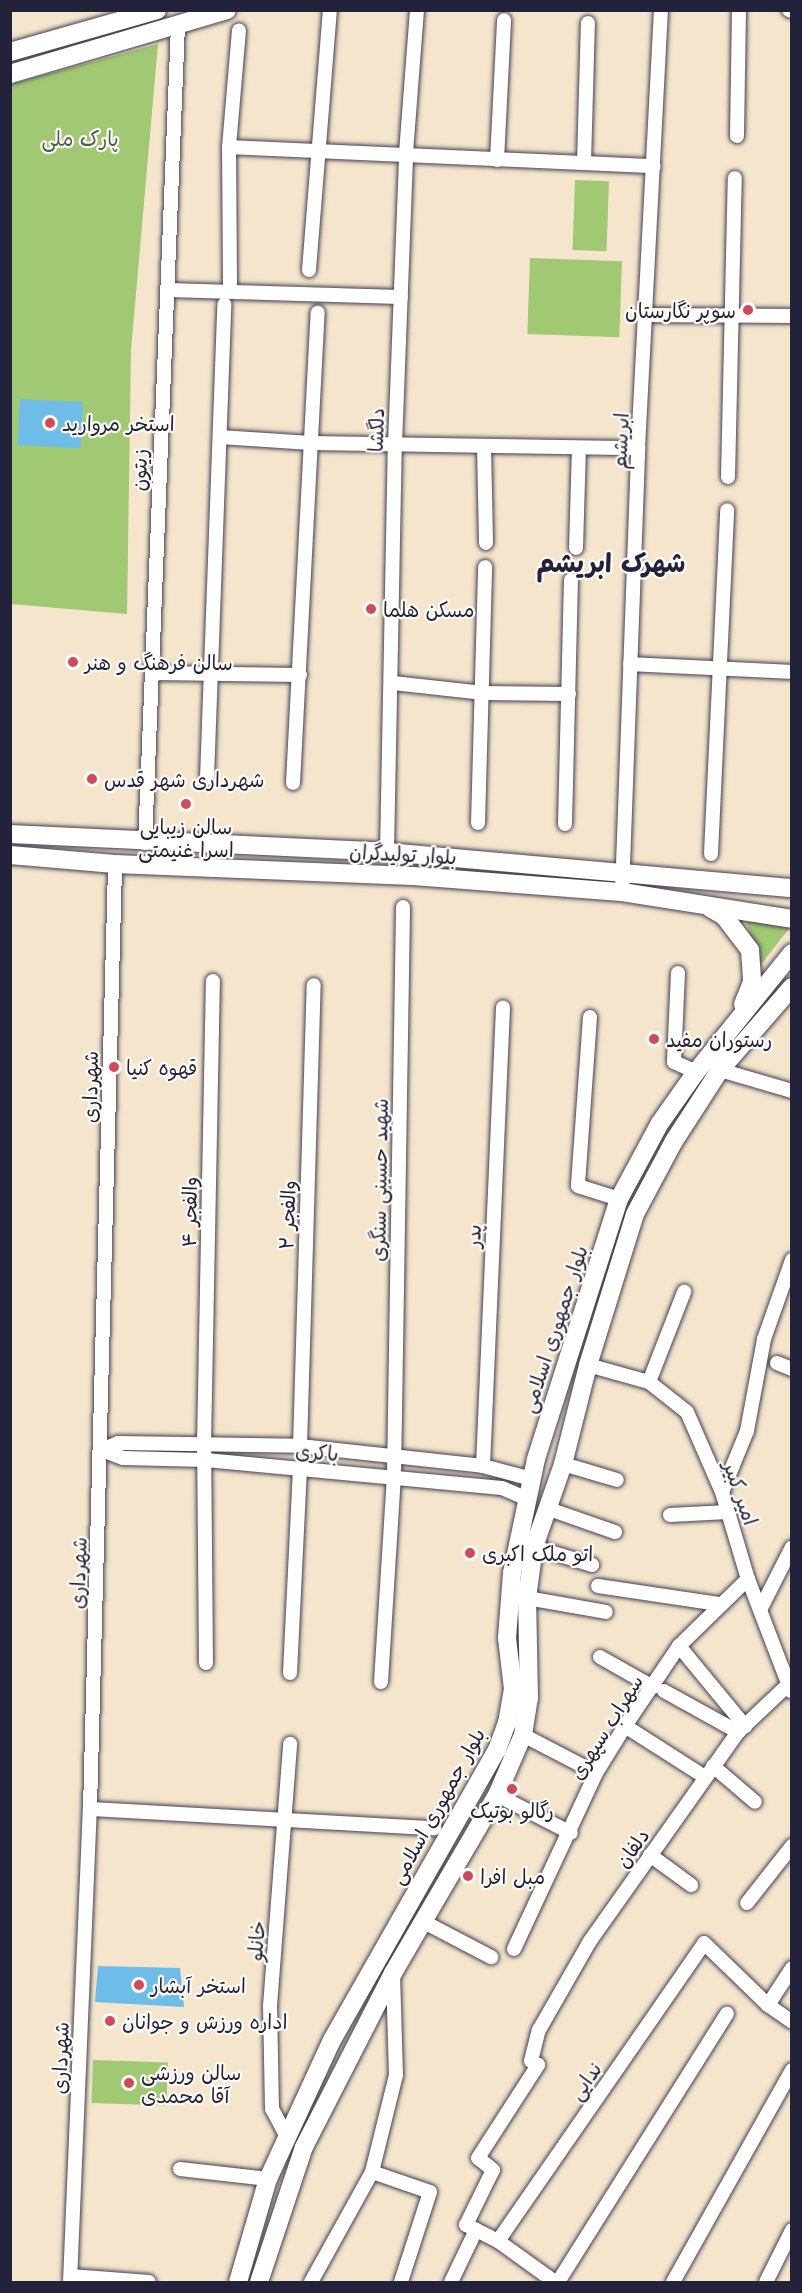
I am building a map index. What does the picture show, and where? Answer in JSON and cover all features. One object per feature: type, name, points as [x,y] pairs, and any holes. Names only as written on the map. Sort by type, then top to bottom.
[{"type":"main road","points":[[10,52],[157,10]]},
{"type":"main road","points":[[10,74],[178,27],[227,10]]},
{"type":"main road","name":"بلوار تولیدگران","points":[[10,834],[145,843],[387,852],[622,884],[703,904],[792,919]]},
{"type":"main road","name":"بلوار تولیدگران","points":[[10,855],[115,864],[622,884],[792,888]]},
{"type":"main road","points":[[703,904],[724,916],[750,950],[752,981],[734,1025]]},
{"type":"main road","name":"بلوار جمهوری اسلامی","points":[[238,2283],[268,2179],[338,2029],[497,1750],[507,1723],[513,1689],[507,1638],[512,1573],[536,1459],[619,1199],[660,1123],[696,1072],[792,953]]},
{"type":"main road","points":[[260,2283],[304,2147],[393,1973],[497,1795],[523,1735],[529,1699],[527,1598],[534,1547],[563,1464],[588,1365],[635,1214],[674,1141],[720,1070],[792,987]]},
{"type":"main road","points":[[536,1459],[563,1464]]},
{"type":"main road","points":[[413,1899],[428,1915]]},
{"type":"street","points":[[309,270],[321,152],[330,10]]},
{"type":"street","name":"دلگشا","points":[[387,852],[393,683],[394,445],[406,153],[417,10]]},
{"type":"street","name":"ابریشم","points":[[622,884],[638,448],[648,315],[661,10]]},
{"type":"street","points":[[736,136],[739,10]]},
{"type":"street","points":[[497,160],[504,20]]},
{"type":"street","points":[[584,163],[588,23]]},
{"type":"street","name":"زیتون","points":[[145,843],[178,27]]},
{"type":"street","points":[[230,284],[229,147],[239,30]]},
{"type":"street","points":[[229,147],[321,152],[406,153],[497,160],[654,166]]},
{"type":"street","points":[[728,477],[735,178]]},
{"type":"street","points":[[167,290],[401,297]]},
{"type":"street","points":[[207,778],[208,676],[224,304]]},
{"type":"street","points":[[293,783],[318,313]]},
{"type":"street","points":[[648,315],[792,316]]},
{"type":"street","points":[[220,437],[311,443],[638,448]]},
{"type":"street","points":[[484,446],[486,543]]},
{"type":"street","points":[[576,548],[579,448]]},
{"type":"street","points":[[711,854],[727,510]]},
{"type":"street","points":[[477,823],[483,693],[485,567]]},
{"type":"street","points":[[565,824],[571,579]]},
{"type":"street","points":[[630,664],[792,672]]},
{"type":"street","points":[[152,674],[300,675]]},
{"type":"street","points":[[393,683],[483,693],[569,694]]},
{"type":"street","name":"شهرداری","points":[[70,2279],[90,1809],[102,1450],[115,864]]},
{"type":"street","name":"شهید حسینی سنگری","points":[[381,1682],[394,1476],[403,907]]},
{"type":"street","points":[[678,973],[674,1062],[696,1072]]},
{"type":"street","name":"والفجر ۴","points":[[206,1663],[206,1460],[204,1444],[213,981]]},
{"type":"street","name":"والفجر ۲","points":[[300,1446],[314,986]]},
{"type":"street","name":"پدر","points":[[483,1466],[503,1007]]},
{"type":"street","points":[[590,1017],[578,1186],[619,1199]]},
{"type":"street","points":[[720,1070],[792,1091]]},
{"type":"street","points":[[722,1491],[747,1431],[764,1339],[792,1260]]},
{"type":"street","points":[[649,1382],[684,1292]]},
{"type":"street","points":[[777,1363],[792,1369]]},
{"type":"street","name":"امیر کبیر","points":[[588,1365],[649,1382],[687,1412],[722,1491],[748,1579],[791,1687]]},
{"type":"street","points":[[102,1450],[118,1443],[300,1446],[483,1466],[532,1479]]},
{"type":"street","name":"باکری","points":[[102,1450],[123,1458],[206,1460],[300,1471],[394,1476],[502,1488],[528,1499]]},
{"type":"street","points":[[563,1464],[616,1480]]},
{"type":"street","points":[[290,1673],[300,1471]]},
{"type":"street","points":[[502,1488],[510,1481],[505,1471]]},
{"type":"street","points":[[549,1509],[615,1532]]},
{"type":"street","points":[[670,1515],[728,1512]]},
{"type":"street","points":[[761,1608],[792,1546]]},
{"type":"street","points":[[534,1547],[592,1565]]},
{"type":"street","name":"سهراب سپهری","points":[[514,1949],[571,1833],[596,1773],[625,1726],[659,1689],[679,1646],[719,1604],[748,1579]]},
{"type":"street","points":[[598,1586],[719,1604]]},
{"type":"street","points":[[527,1598],[606,1612]]},
{"type":"street","points":[[679,1646],[741,1729]]},
{"type":"street","points":[[600,1657],[741,1729]]},
{"type":"street","name":"دلفان","points":[[471,2227],[493,2170],[478,2158],[538,2065],[531,2061],[538,2030],[584,1951],[741,1729],[791,1687]]},
{"type":"street","points":[[625,1726],[709,1772],[755,1802]]},
{"type":"street","points":[[523,1735],[596,1773]]},
{"type":"street","name":"خانلو","points":[[287,2137],[272,2109],[270,2006],[290,1744]]},
{"type":"street","points":[[497,1795],[571,1833]]},
{"type":"street","points":[[90,1809],[285,1822],[434,1828]]},
{"type":"street","points":[[747,1903],[792,1846]]},
{"type":"street","points":[[650,1855],[691,1885]]},
{"type":"street","points":[[428,1915],[491,1957]]},
{"type":"street","name":"ندایی","points":[[498,2241],[704,1943],[768,2005]]},
{"type":"street","points":[[792,1968],[768,2005],[792,2022]]},
{"type":"street","points":[[311,2283],[372,2172],[396,2075],[393,1973]]},
{"type":"street","points":[[451,2283],[471,2227],[498,2241],[551,2281],[727,2014]]},
{"type":"street","points":[[673,2283],[792,2070]]},
{"type":"street","points":[[180,2169],[268,2179]]},
{"type":"street","points":[[372,2172],[430,2192],[401,2283]]},
{"type":"street","points":[[766,2283],[792,2230]]},
{"type":"street","points":[[70,2279],[149,2283]]},
{"type":"green space","name":"پارک ملی","points":[[158,44],[131,350],[127,614],[11,604],[11,84]]},
{"type":"green space","points":[[575,180],[609,181],[607,251],[573,250]]},
{"type":"green space","points":[[530,258],[622,261],[619,337],[527,334]]},
{"type":"green space","points":[[746,921],[791,926],[759,967],[755,949]]},
{"type":"green space","name":"سالن ورزشی آقا محمدی","points":[[93,2060],[168,2063],[166,2106],[91,2103]]},
{"type":"water","name":"استخر مروارید","points":[[20,399],[83,402],[81,448],[18,445]]},
{"type":"water","name":"استخر آبشار","points":[[98,1966],[180,1968],[184,2007],[95,2002]]},
{"type":"place","name":"سوپر نگارستان","points":[[748,310]]},
{"type":"place","name":"استخر مروارید","points":[[50,423]]},
{"type":"place","name":"مسکن هلما","points":[[371,609]]},
{"type":"place","name":"سالن فرهنگ و هنر","points":[[73,662]]},
{"type":"place","name":"شهرداری شهر قدس","points":[[92,779]]},
{"type":"place","name":"سالن زیبایی اسرا غنیمتی","points":[[186,804]]},
{"type":"place","name":"رستوران مفید","points":[[654,1039]]},
{"type":"place","name":"قهوه کنیا","points":[[114,1067]]},
{"type":"place","name":"اتو ملک اکبری","points":[[470,1553]]},
{"type":"place","name":"رگالو بوتیک","points":[[512,1789]]},
{"type":"place","name":"مبل افرا","points":[[468,1876]]},
{"type":"place","name":"استخر آبشار","points":[[139,1985]]},
{"type":"place","name":"اداره ورزش و جوانان","points":[[110,2021]]},
{"type":"place","name":"سالن ورزشی آقا محمدی","points":[[129,2083]]},
{"type":"district","name":"شهرک ابریشم","points":[[611,563]]}]
